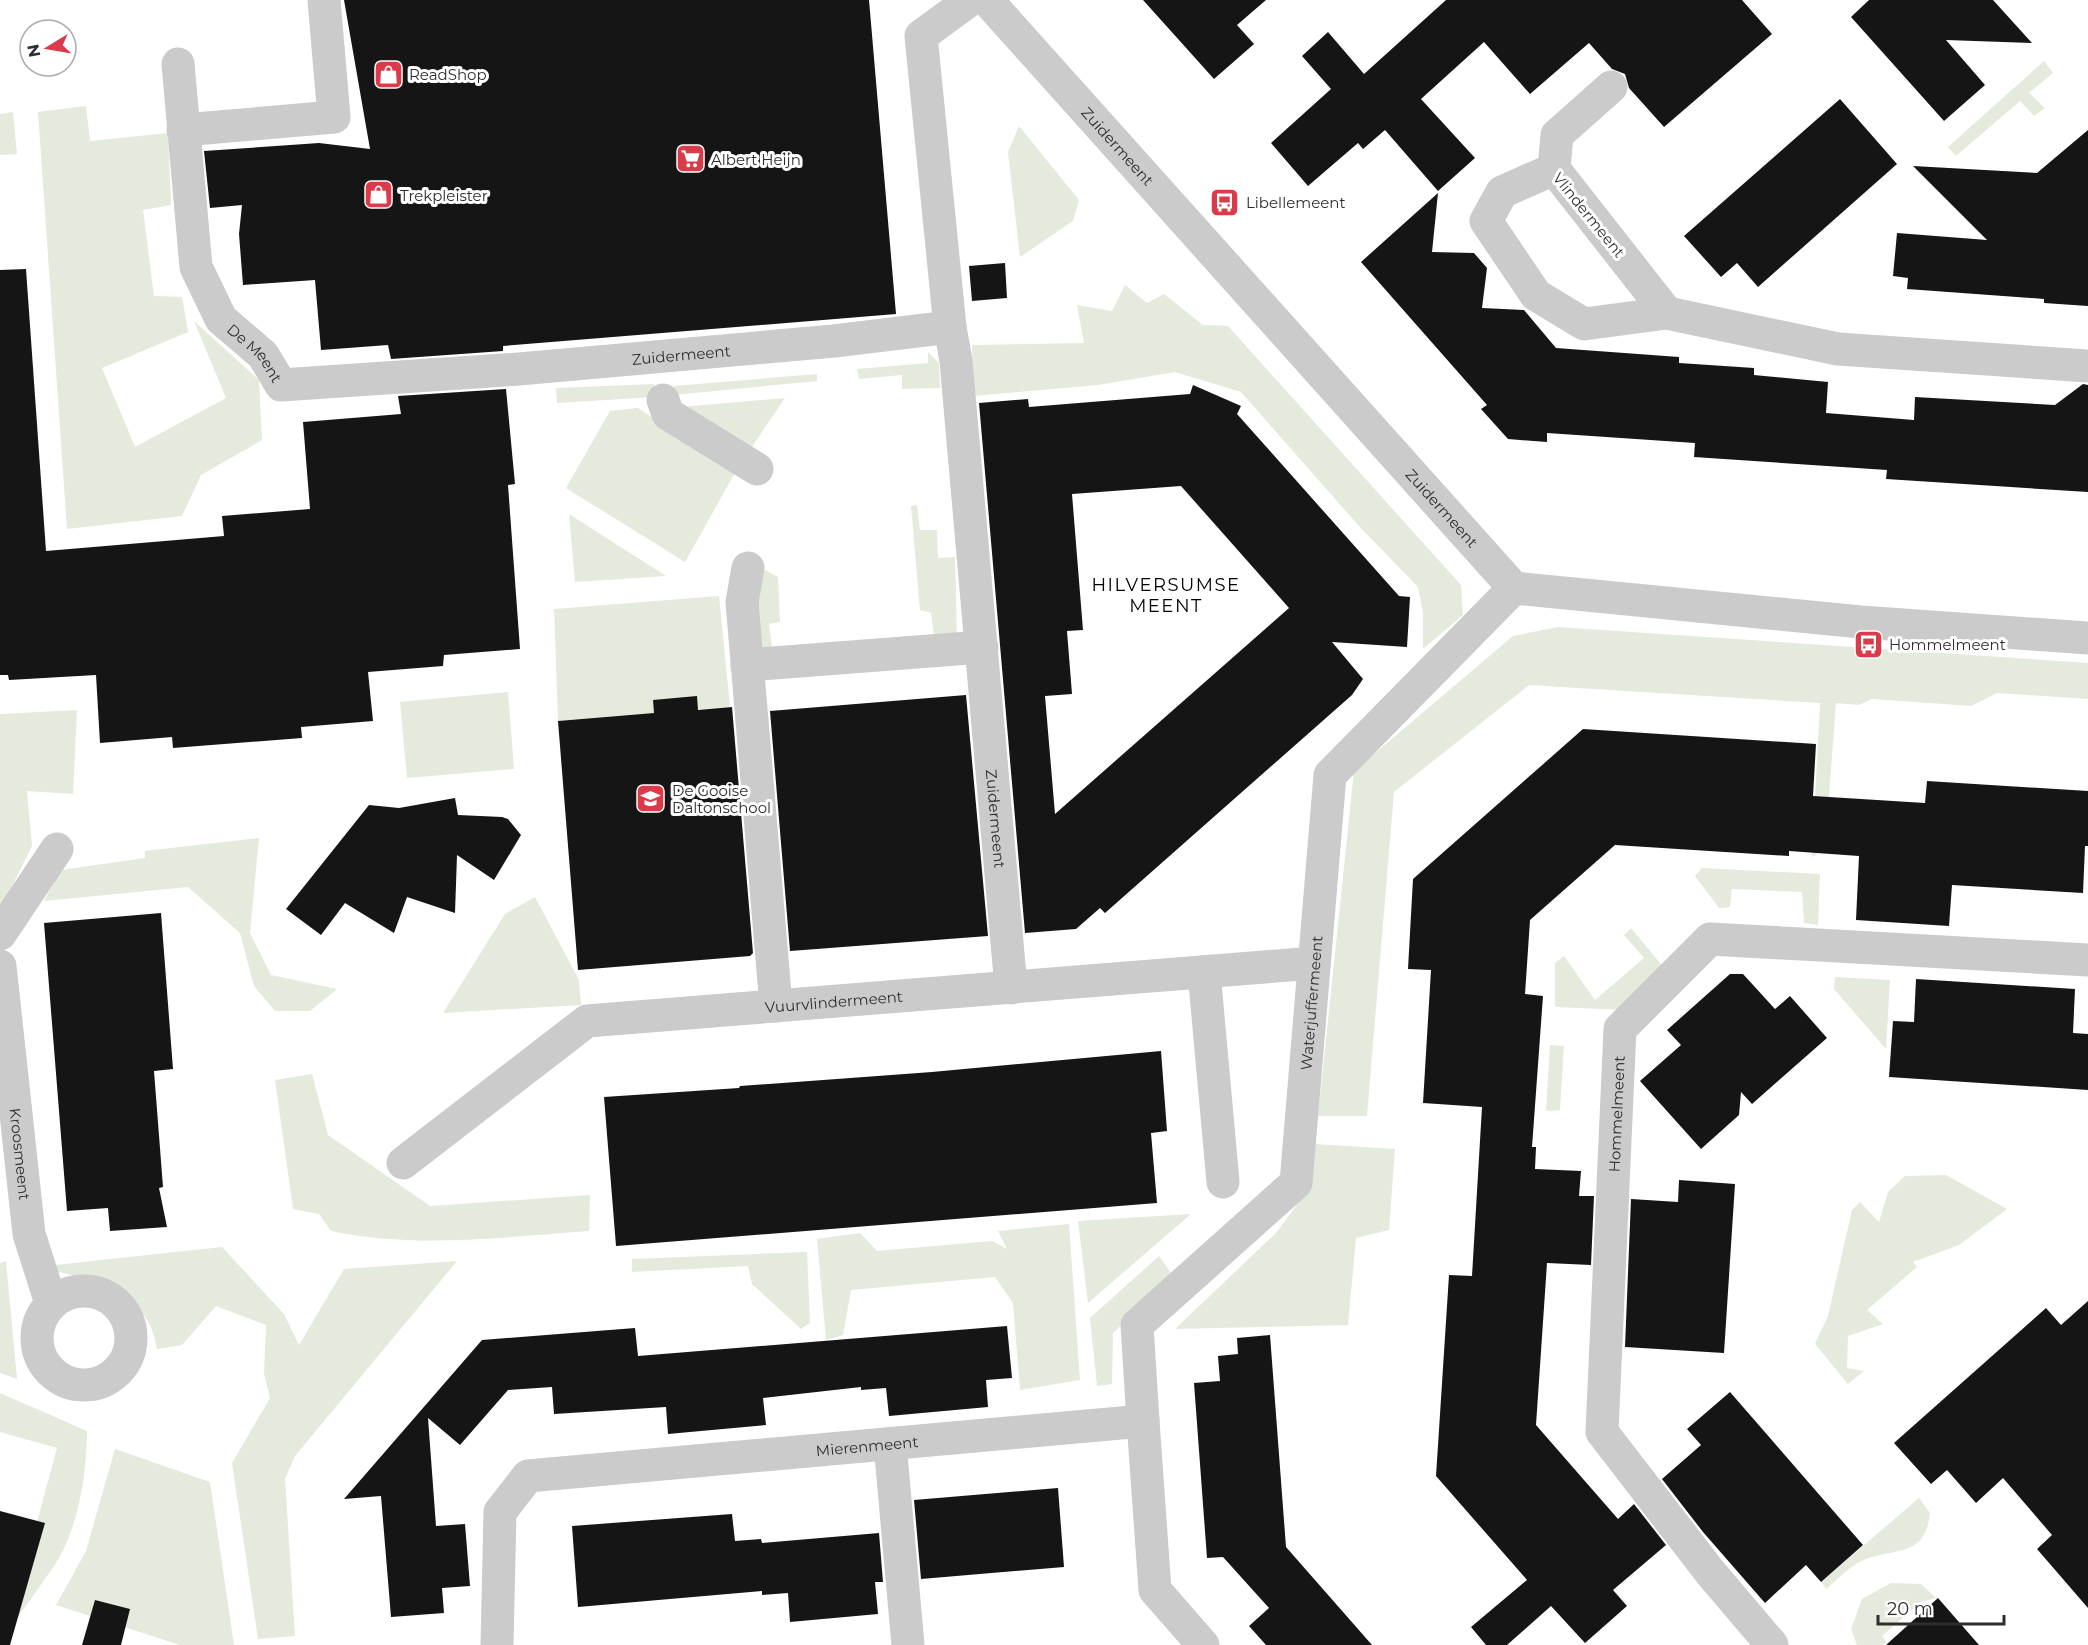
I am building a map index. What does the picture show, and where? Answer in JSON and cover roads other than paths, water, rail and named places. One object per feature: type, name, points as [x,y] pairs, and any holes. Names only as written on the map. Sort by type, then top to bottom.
[{"type":"street","points":[[183,130],[334,117],[324,0]]},
{"type":"street","name":"Zuidermeent","points":[[970,0],[921,36],[950,327],[956,361],[1011,988]]},
{"type":"street","name":"Zuidermeent","points":[[987,0],[1514,588]]},
{"type":"street","name":"De Meent","points":[[178,64],[196,267],[221,319],[263,355],[280,385],[519,369]]},
{"type":"street","points":[[1554,169],[1557,135],[1611,87]]},
{"type":"street","name":"Vlindermeent","points":[[1667,313],[1554,169],[1502,192],[1486,221],[1536,295],[1584,324],[1667,313],[1838,349],[2088,366]]},
{"type":"street","name":"Zuidermeent","points":[[519,369],[834,341],[950,327]]},
{"type":"street","points":[[663,400],[668,414],[757,469]]},
{"type":"street","points":[[748,568],[741,602],[776,1006]]},
{"type":"street","points":[[1514,588],[1861,622],[2088,638]]},
{"type":"street","name":"Waterjuffermeent","points":[[1143,1421],[1137,1325],[1296,1183],[1330,775],[1514,588]]},
{"type":"street","points":[[747,665],[982,647]]},
{"type":"street","points":[[0,934],[57,849]]},
{"type":"street","name":"Hommelmeent","points":[[1772,1645],[1710,1572],[1602,1432],[1620,1029],[1710,939],[2088,960]]},
{"type":"street","name":"Vuurvlindermeent","points":[[402,1163],[587,1021],[1314,963]]},
{"type":"street","name":"Kroosmeent","points":[[0,966],[29,1234],[51,1303]]},
{"type":"street","points":[[1204,972],[1223,1182]]},
{"type":"street","points":[[1143,1421],[1155,1590],[1203,1645]]},
{"type":"street","name":"Mierenmeent","points":[[497,1645],[500,1512],[528,1476],[1143,1421]]},
{"type":"street","points":[[890,1444],[908,1645]]},
{"type":"place","name":"ReadShop","points":[[388,74]]},
{"type":"place","name":"Albert Heijn","points":[[690,159]]},
{"type":"place","name":"Trekpleister","points":[[379,195]]},
{"type":"place","name":"Libellemeent","points":[[1225,202]]},
{"type":"place","name":"Hommelmeent","points":[[1868,644]]},
{"type":"place","name":"De Gooise Daltonschool","points":[[651,799]]},
{"type":"district","name":"HILVERSUMSE MEENT","points":[[1166,595]]}]
